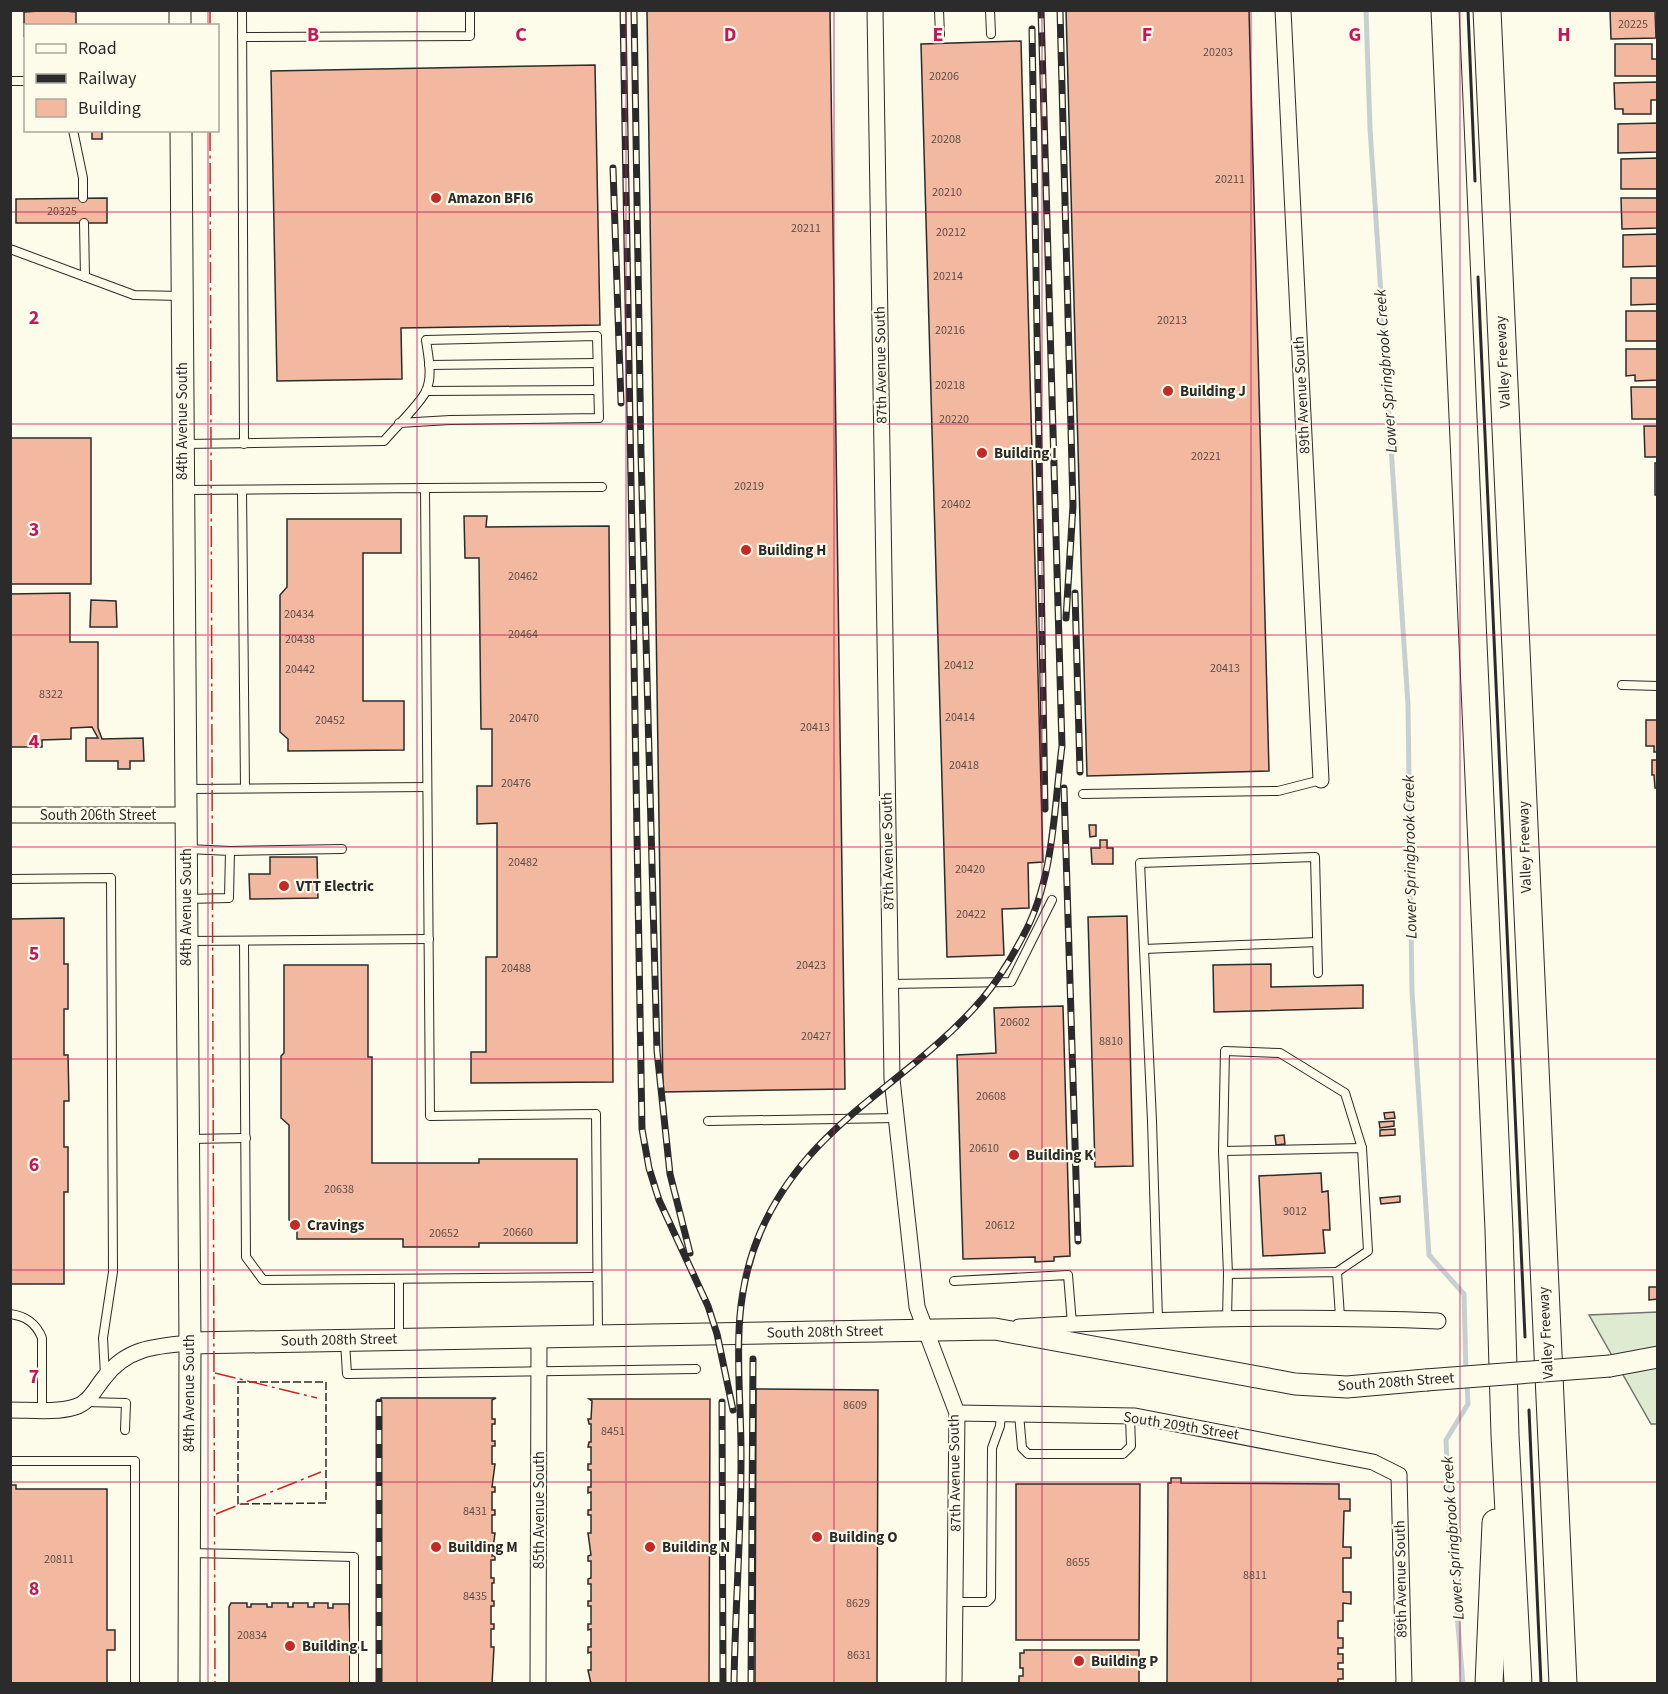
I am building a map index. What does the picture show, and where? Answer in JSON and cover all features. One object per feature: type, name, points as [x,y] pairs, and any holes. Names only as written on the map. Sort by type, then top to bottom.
[{"type":"highway","points":[[1445,10],[1499,1218],[1505,1435],[1518,1683]]},
{"type":"highway","name":"Valley Freeway","points":[[1487,10],[1563,1683]]},
{"type":"highway","points":[[1489,1683],[1493,1550],[1505,1435]]},
{"type":"main road","name":"84th Avenue South","points":[[181,132],[184,789],[190,1343],[189,1683]]},
{"type":"main road","name":"South 208th Street","points":[[190,1343],[995,1329],[1295,1384],[1347,1387],[1610,1366],[1658,1357]]},
{"type":"street","name":"87th Avenue South","points":[[875,10],[892,1080],[916,1307],[957,1413],[954,1683]]},
{"type":"street","name":"89th Avenue South","points":[[1283,10],[1321,780]]},
{"type":"street","name":"South 206th Street","points":[[10,815],[185,815]]},
{"type":"street","points":[[995,1329],[1158,1319],[1340,1317],[1438,1320]]},
{"type":"street","name":"85th Avenue South","points":[[538,1683],[539,1337]]},
{"type":"street","name":"South 208th Street","points":[[85,1402],[120,1360],[138,1350],[190,1343]]},
{"type":"street","points":[[10,1410],[76,1407],[85,1402]]},
{"type":"street","name":"South 209th Street","points":[[957,1413],[1130,1416],[1204,1428],[1373,1462],[1399,1475]]},
{"type":"street","name":"89th Avenue South","points":[[1399,1475],[1404,1683]]},
{"type":"lane","points":[[242,10],[244,444]]},
{"type":"lane","points":[[242,37],[470,36],[470,10]]},
{"type":"lane","points":[[939,10],[940,35]]},
{"type":"lane","points":[[990,10],[991,34]]},
{"type":"lane","points":[[73,132],[83,178],[83,198]]},
{"type":"lane","points":[[84,223],[85,277]]},
{"type":"lane","points":[[10,249],[134,295],[182,297]]},
{"type":"lane","points":[[183,444],[384,441],[399,423],[426,391],[429,365],[426,340],[597,336],[599,418],[399,423]]},
{"type":"lane","points":[[429,365],[597,363]]},
{"type":"lane","points":[[426,391],[598,390]]},
{"type":"lane","points":[[183,490],[602,487]]},
{"type":"lane","points":[[425,488],[430,1116],[596,1114],[598,1336]]},
{"type":"lane","points":[[242,490],[245,788]]},
{"type":"lane","points":[[1622,685],[1658,686]]},
{"type":"lane","points":[[1083,794],[1278,791],[1321,780]]},
{"type":"lane","points":[[184,789],[428,787]]},
{"type":"lane","points":[[185,849],[230,851],[342,849]]},
{"type":"lane","points":[[186,899],[229,898],[230,851]]},
{"type":"lane","points":[[1158,1319],[1140,864],[1315,857],[1318,973]]},
{"type":"lane","points":[[10,879],[111,878],[112,1272],[103,1338],[105,1376]]},
{"type":"lane","points":[[890,984],[1011,982],[1052,900]]},
{"type":"lane","points":[[186,941],[429,939]]},
{"type":"lane","points":[[244,941],[246,1257],[263,1280],[597,1277]]},
{"type":"lane","points":[[1144,949],[1317,942]]},
{"type":"lane","points":[[1227,1318],[1228,1274],[1223,1151],[1225,1051],[1280,1053],[1345,1093],[1362,1148],[1368,1251],[1337,1272],[1228,1274]]},
{"type":"lane","points":[[708,1121],[896,1118]]},
{"type":"lane","points":[[188,1139],[246,1138]]},
{"type":"lane","points":[[1223,1151],[1362,1148]]},
{"type":"lane","points":[[1337,1272],[1340,1317]]},
{"type":"lane","points":[[954,1281],[1068,1275],[1072,1324]]},
{"type":"lane","points":[[399,1279],[399,1339]]},
{"type":"lane","points":[[10,1314],[26,1318],[39,1330],[42,1338],[42,1410]]},
{"type":"lane","points":[[345,1340],[347,1374],[696,1369]]},
{"type":"lane","points":[[85,1402],[126,1403],[125,1430]]},
{"type":"lane","points":[[955,1602],[987,1602],[991,1598],[992,1448],[1000,1426],[1001,1414]]},
{"type":"lane","points":[[1019,1414],[1022,1448],[1028,1454],[1123,1454],[1131,1446],[1130,1416]]},
{"type":"lane","points":[[10,1461],[135,1461],[135,1683]]},
{"type":"lane","points":[[189,1553],[354,1557],[354,1683]]},
{"type":"green space","points":[[1657,1312],[1657,1424],[1651,1424],[1589,1315]]},
{"type":"building","points":[[54,10],[76,12],[76,24],[24,24],[24,12]]},
{"type":"building","name":"Building H","points":[[647,10],[830,10],[845,1089],[663,1092]]},
{"type":"building","name":"Building J","points":[[1066,10],[1249,10],[1269,771],[1087,776]]},
{"type":"building","points":[[1610,10],[1655,10],[1656,38],[1611,39]]},
{"type":"building","name":"Building I","points":[[1021,41],[1043,862],[1028,863],[1029,908],[1002,909],[1004,955],[947,957],[921,44]]},
{"type":"building","points":[[1615,44],[1652,44],[1652,59],[1657,59],[1657,76],[1615,76]]},
{"type":"building","name":"Amazon BFI6","points":[[595,65],[600,325],[401,328],[402,379],[277,381],[271,71]]},
{"type":"building","points":[[1658,82],[1658,100],[1651,100],[1651,114],[1623,114],[1623,109],[1615,109],[1614,83]]},
{"type":"building","points":[[1658,123],[1658,152],[1618,153],[1618,124]]},
{"type":"building","points":[[92,132],[102,132],[102,139],[92,139]]},
{"type":"building","points":[[1658,158],[1657,189],[1621,189],[1621,159]]},
{"type":"building","points":[[107,198],[107,223],[16,223],[16,199]]},
{"type":"building","points":[[1621,198],[1658,198],[1658,228],[1622,229]]},
{"type":"building","points":[[1658,234],[1658,266],[1623,267],[1623,235]]},
{"type":"building","points":[[1631,278],[1658,278],[1658,304],[1631,305]]},
{"type":"building","points":[[1626,311],[1658,311],[1658,341],[1626,341]]},
{"type":"building","points":[[1626,349],[1658,349],[1658,380],[1635,381],[1635,375],[1626,376]]},
{"type":"building","points":[[1631,387],[1658,387],[1658,419],[1632,419]]},
{"type":"building","points":[[1644,426],[1658,426],[1658,457],[1645,457]]},
{"type":"building","points":[[10,438],[91,438],[91,584],[10,584]]},
{"type":"building","points":[[1655,463],[1658,463],[1658,495],[1655,495]]},
{"type":"building","points":[[464,516],[487,516],[486,527],[609,526],[613,1082],[471,1083],[471,1052],[486,1052],[486,957],[497,957],[497,823],[477,824],[477,786],[492,786],[492,729],[481,729],[479,558],[465,558]]},
{"type":"building","points":[[287,519],[401,519],[401,553],[363,553],[363,701],[404,701],[404,750],[288,751],[288,739],[280,732],[280,595],[287,587]]},
{"type":"building","points":[[70,593],[70,642],[98,642],[98,728],[102,739],[143,738],[144,761],[130,761],[130,769],[118,769],[118,761],[86,761],[86,738],[98,738],[92,727],[71,728],[71,739],[42,740],[42,747],[10,747],[10,594]]},
{"type":"building","points":[[91,600],[116,601],[117,627],[90,627]]},
{"type":"building","points":[[1646,720],[1658,720],[1658,752],[1654,752],[1654,746],[1646,746]]},
{"type":"building","points":[[1652,760],[1658,760],[1658,788],[1655,788],[1654,775],[1652,775]]},
{"type":"building","points":[[1089,825],[1096,825],[1096,836],[1090,837]]},
{"type":"building","points":[[1100,840],[1107,840],[1107,848],[1113,848],[1113,864],[1092,864],[1091,848],[1100,848]]},
{"type":"building","name":"VTT Electric","points":[[270,857],[317,857],[318,898],[250,899],[249,874],[270,874]]},
{"type":"building","points":[[1127,916],[1133,1166],[1095,1167],[1088,917]]},
{"type":"building","points":[[64,918],[64,964],[68,964],[68,1009],[64,1009],[64,1055],[68,1055],[69,1101],[64,1101],[64,1147],[68,1147],[68,1192],[64,1192],[64,1284],[10,1284],[10,919]]},
{"type":"building","points":[[1271,964],[1271,987],[1363,985],[1363,1008],[1214,1012],[1213,965]]},
{"type":"building","points":[[284,965],[368,965],[368,1057],[372,1057],[372,1163],[479,1163],[479,1159],[577,1159],[577,1243],[479,1243],[479,1247],[403,1247],[403,1239],[297,1239],[297,1227],[289,1220],[289,1125],[281,1118]]},
{"type":"building","name":"Building K","points":[[1063,1006],[1070,1256],[1054,1257],[1054,1261],[1035,1262],[1035,1257],[963,1259],[957,1055],[996,1053],[994,1008]]},
{"type":"building","points":[[1394,1112],[1395,1118],[1385,1119],[1384,1113]]},
{"type":"building","points":[[1394,1121],[1394,1126],[1380,1128],[1379,1122]]},
{"type":"building","points":[[1395,1129],[1395,1135],[1380,1136],[1380,1130]]},
{"type":"building","points":[[1284,1135],[1285,1144],[1276,1145],[1275,1136]]},
{"type":"building","points":[[1321,1173],[1322,1192],[1328,1191],[1330,1230],[1323,1230],[1325,1253],[1263,1256],[1259,1176]]},
{"type":"building","points":[[1400,1196],[1400,1202],[1381,1204],[1380,1198]]},
{"type":"building","points":[[1649,1287],[1658,1287],[1658,1299],[1649,1300]]},
{"type":"building","name":"Building O","points":[[756,1389],[878,1390],[877,1684],[755,1684]]},
{"type":"building","name":"Building M","points":[[381,1398],[496,1398],[492,1400],[492,1419],[495,1419],[495,1424],[492,1424],[492,1441],[495,1441],[495,1446],[492,1446],[492,1464],[495,1464],[492,1487],[495,1487],[495,1492],[492,1492],[492,1510],[495,1510],[495,1515],[492,1515],[492,1533],[495,1533],[492,1556],[495,1556],[495,1560],[491,1560],[491,1578],[494,1578],[492,1601],[494,1601],[494,1606],[491,1606],[491,1624],[494,1624],[494,1629],[491,1629],[491,1647],[494,1647],[492,1684],[381,1684]]},
{"type":"building","name":"Building N","points":[[589,1399],[710,1399],[709,1684],[591,1684],[588,1670],[591,1670],[591,1652],[588,1653],[588,1647],[591,1647],[591,1629],[588,1630],[588,1624],[591,1624],[591,1606],[588,1606],[588,1601],[591,1601],[591,1584],[588,1584],[588,1579],[591,1578],[591,1561],[588,1561],[588,1556],[591,1555],[588,1533],[591,1533],[591,1515],[588,1515],[588,1510],[591,1510],[591,1492],[588,1493],[588,1487],[591,1487],[591,1470],[588,1470],[588,1464],[591,1464],[591,1447],[588,1447],[591,1442],[591,1424],[588,1419],[591,1419],[592,1401]]},
{"type":"building","points":[[1171,1478],[1181,1478],[1181,1483],[1339,1484],[1339,1499],[1350,1499],[1350,1511],[1344,1511],[1343,1547],[1351,1547],[1351,1558],[1343,1558],[1343,1592],[1351,1592],[1351,1604],[1343,1603],[1343,1621],[1338,1621],[1338,1638],[1343,1638],[1343,1648],[1338,1648],[1338,1654],[1343,1654],[1343,1663],[1338,1663],[1338,1669],[1343,1669],[1343,1679],[1338,1679],[1338,1684],[1167,1684],[1168,1483],[1171,1483]]},
{"type":"building","points":[[1016,1484],[1140,1484],[1139,1640],[1016,1640]]},
{"type":"building","points":[[10,1485],[16,1485],[16,1489],[107,1489],[107,1630],[115,1630],[115,1650],[107,1650],[107,1684],[10,1684]]},
{"type":"building","name":"Building L","points":[[231,1603],[247,1603],[247,1607],[251,1607],[251,1604],[267,1604],[267,1607],[272,1607],[272,1603],[288,1603],[288,1607],[293,1607],[293,1603],[308,1603],[308,1607],[314,1607],[314,1603],[328,1603],[328,1608],[333,1608],[333,1604],[349,1604],[351,1684],[229,1684],[229,1607]]},
{"type":"building","name":"Building P","points":[[1024,1650],[1139,1650],[1139,1684],[1019,1684],[1019,1676],[1023,1676],[1023,1668],[1020,1668],[1020,1653],[1024,1653]]},
{"type":"waterway","name":"Lower Springbrook Creek","points":[[1366,10],[1370,128],[1408,705],[1412,991],[1429,1255],[1464,1294],[1466,1374]]},
{"type":"waterway","name":"Lower Springbrook Creek","points":[[1463,1684],[1450,1532],[1446,1440],[1468,1404],[1467,1383]]},
{"type":"railway","points":[[623,10],[642,1129],[649,1168],[659,1200],[708,1306],[717,1334],[733,1410]]},
{"type":"railway","points":[[634,10],[641,453],[657,1051],[670,1174],[690,1253]]},
{"type":"railway","points":[[734,1684],[741,1490],[738,1346],[743,1290],[760,1233],[781,1194],[805,1161],[862,1105],[954,1028],[989,991],[1023,936],[1033,914],[1047,868],[1062,746],[1041,10]]},
{"type":"railway","points":[[1060,10],[1073,506],[1066,618]]},
{"type":"railway","points":[[1032,29],[1045,809]]},
{"type":"railway","points":[[613,168],[621,403]]},
{"type":"railway","points":[[1075,593],[1080,772]]},
{"type":"railway","points":[[1064,788],[1078,1241]]},
{"type":"railway","points":[[751,1684],[753,1359]]},
{"type":"railway","points":[[379,1402],[379,1684]]},
{"type":"railway","points":[[722,1402],[723,1684]]},
{"type":"fence","points":[[238,1382],[326,1382],[326,1503],[238,1504],[238,1382]]},
{"type":"wall","points":[[1468,10],[1475,181]]},
{"type":"wall","points":[[1478,277],[1525,1337]]},
{"type":"wall","points":[[1529,1410],[1541,1684]]},
{"type":"power","points":[[210,10],[210,24]]},
{"type":"power","points":[[210,132],[215,1684]]},
{"type":"power","points":[[215,1373],[317,1398]]},
{"type":"power","points":[[216,1514],[321,1472]]},
{"type":"place","name":"Amazon BFI6","points":[[436,198]]},
{"type":"place","name":"Building J","points":[[1168,391]]},
{"type":"place","name":"Building I","points":[[982,453]]},
{"type":"place","name":"Building H","points":[[746,550]]},
{"type":"place","name":"VTT Electric","points":[[284,886]]},
{"type":"place","name":"Building K","points":[[1014,1155]]},
{"type":"place","name":"Cravings","points":[[295,1225]]},
{"type":"place","name":"Building O","points":[[817,1537]]},
{"type":"place","name":"Building M","points":[[436,1547]]},
{"type":"place","name":"Building N","points":[[650,1547]]},
{"type":"place","name":"Building L","points":[[290,1646]]},
{"type":"place","name":"Building P","points":[[1079,1661]]}]
